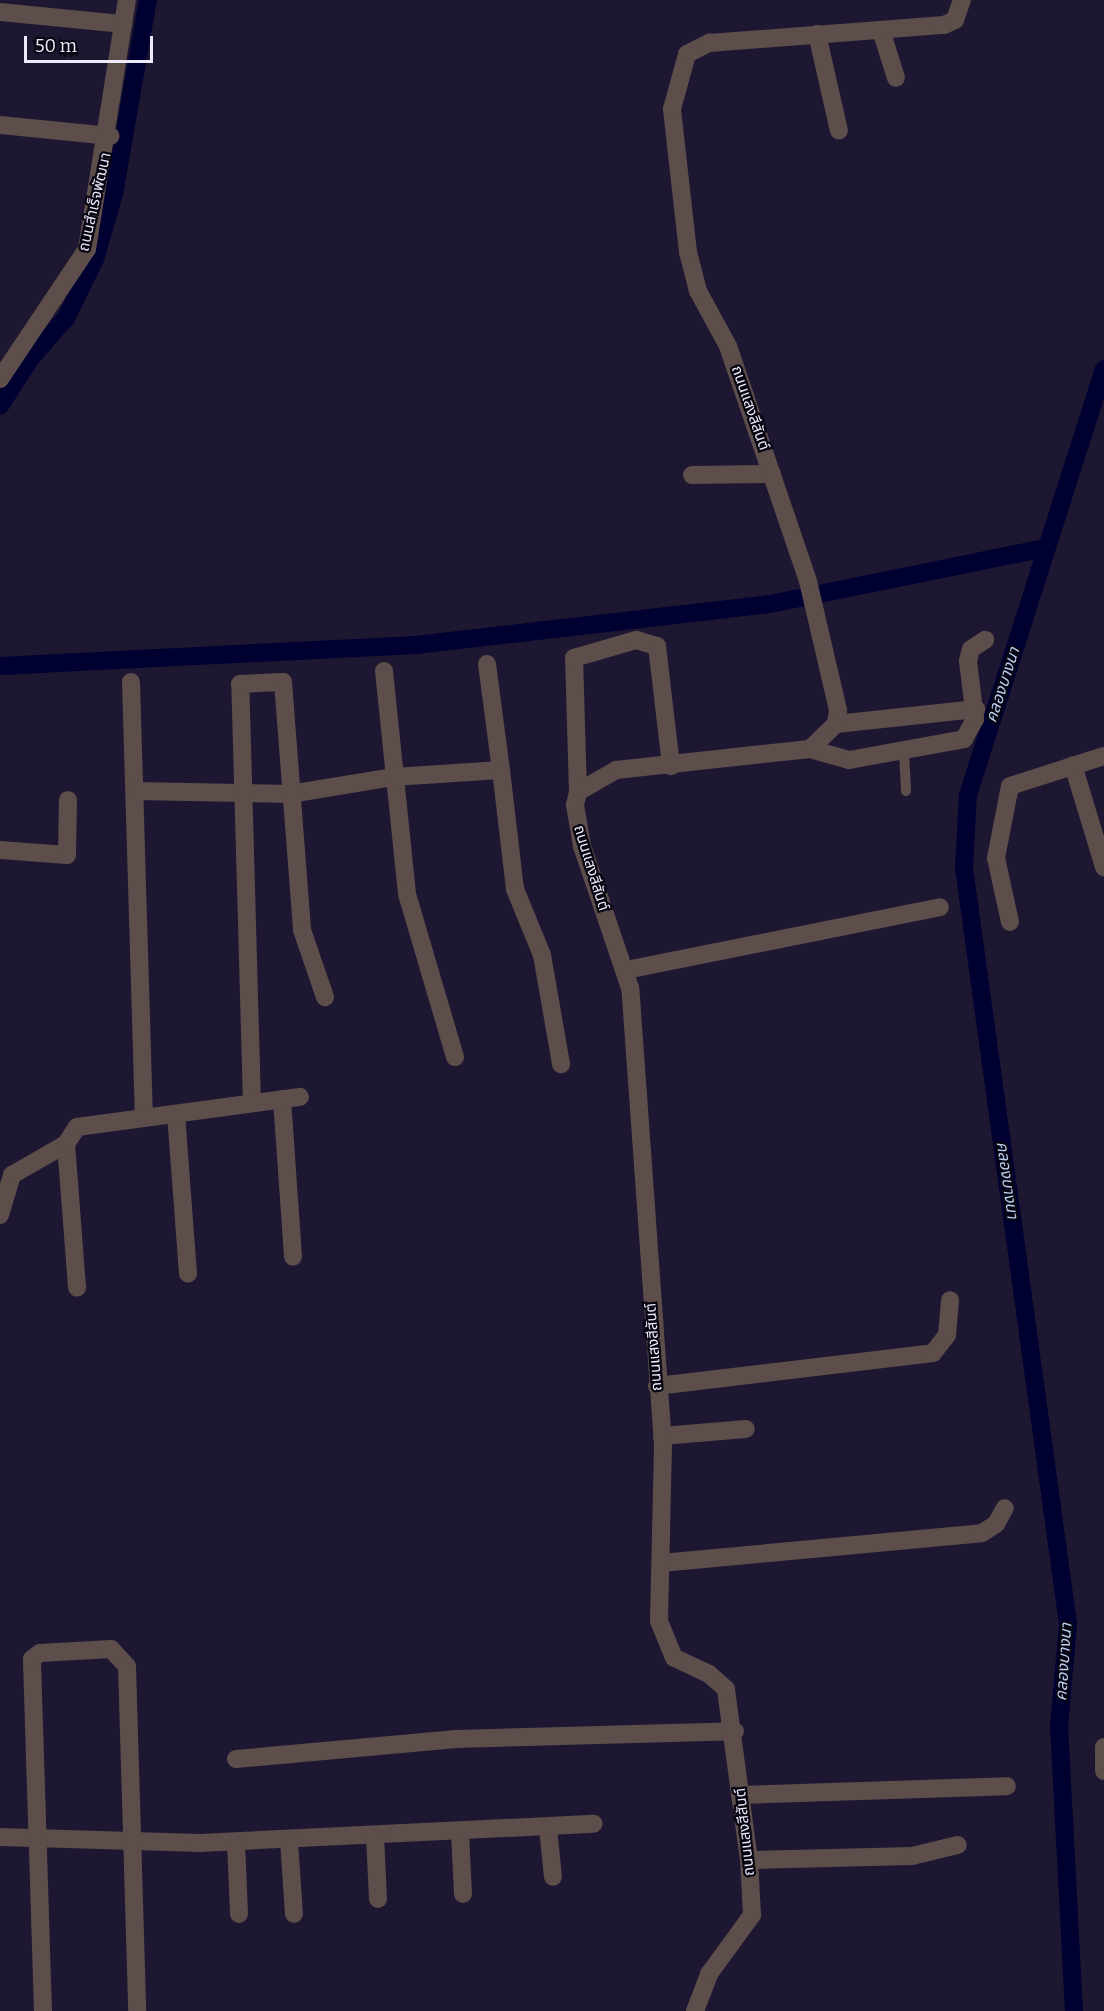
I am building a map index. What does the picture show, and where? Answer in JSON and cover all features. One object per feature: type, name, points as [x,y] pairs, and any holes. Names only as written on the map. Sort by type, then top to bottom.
[{"type":"street","name":"ถนนสำเร็จพัฒนา","points":[[0,379],[87,249],[110,136],[127,0]]},
{"type":"street","name":"ถนนแสงสีสันต์","points":[[836,724],[834,678],[816,622],[808,581],[728,346],[698,291],[672,109],[687,54],[709,43],[944,25],[955,20],[962,0]]},
{"type":"street","points":[[0,12],[123,24]]},
{"type":"street","points":[[881,30],[896,78]]},
{"type":"street","points":[[817,34],[839,131]]},
{"type":"street","points":[[0,125],[110,136]]},
{"type":"street","points":[[692,475],[772,474]]},
{"type":"street","name":"ถนนแสงสีสันต์","points":[[671,766],[657,646],[636,640],[574,658],[577,828],[626,970],[662,1437],[661,1563],[657,1605],[666,1647],[674,1658],[718,1680],[735,1731],[740,1795],[749,1860],[752,1915],[709,1974],[695,2011]]},
{"type":"street","points":[[578,792],[616,770],[671,766],[810,749],[849,760],[904,752],[964,739],[976,709],[966,672],[971,648],[985,640]]},
{"type":"street","points":[[487,664],[515,889],[542,955],[561,1064]]},
{"type":"street","points":[[384,671],[406,894],[455,1057]]},
{"type":"street","points":[[131,682],[144,1118]]},
{"type":"street","points":[[252,1103],[240,684],[283,682],[302,930],[325,997]]},
{"type":"street","points":[[810,749],[836,724],[976,709]]},
{"type":"street","points":[[1010,922],[996,858],[1010,786],[1104,756]]},
{"type":"street","points":[[1074,765],[1104,867]]},
{"type":"street","points":[[135,791],[290,794],[393,777],[501,770]]},
{"type":"street","points":[[0,850],[68,855],[68,800]]},
{"type":"street","points":[[626,970],[940,907]]},
{"type":"street","points":[[0,1215],[12,1175],[66,1144],[77,1127],[291,1098],[293,1257]]},
{"type":"street","points":[[176,1114],[188,1274]]},
{"type":"street","points":[[66,1144],[77,1288]]},
{"type":"street","points":[[657,1386],[933,1353],[947,1335],[950,1300]]},
{"type":"street","points":[[662,1437],[746,1429]]},
{"type":"street","points":[[661,1563],[982,1533],[996,1524],[1005,1508]]},
{"type":"street","points":[[43,2011],[32,1659],[40,1653],[111,1649],[127,1666],[134,1839],[137,2011]]},
{"type":"street","points":[[236,1759],[456,1739],[735,1731]]},
{"type":"street","points":[[1104,1748],[1104,1771]]},
{"type":"street","points":[[740,1795],[1007,1786]]},
{"type":"street","points":[[0,1838],[289,1841],[594,1824]]},
{"type":"street","points":[[548,1828],[553,1877]]},
{"type":"street","points":[[460,1833],[463,1894]]},
{"type":"street","points":[[375,1837],[378,1899]]},
{"type":"street","points":[[289,1841],[294,1914]]},
{"type":"street","points":[[236,1842],[239,1914]]},
{"type":"street","points":[[749,1860],[919,1856],[958,1845]]},
{"type":"lane","points":[[904,752],[906,791]]},
{"type":"waterway","points":[[0,406],[30,359],[66,318],[95,259],[114,194],[148,0]]},
{"type":"waterway","name":"คลองบางนา","points":[[1074,2011],[1059,1727],[1068,1624],[964,868],[968,795],[1104,369]]},
{"type":"waterway","points":[[0,666],[416,645],[770,604],[1045,548]]}]
